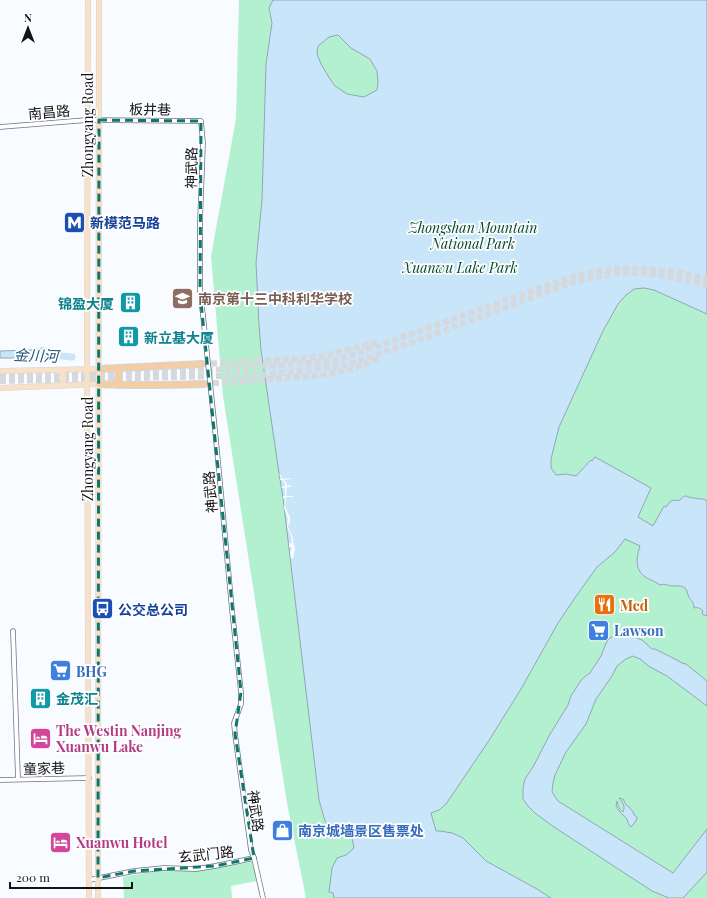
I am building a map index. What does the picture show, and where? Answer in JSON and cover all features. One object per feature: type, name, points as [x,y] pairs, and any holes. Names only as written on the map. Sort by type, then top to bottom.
[{"type":"highway","points":[[99,369],[202,364]]},
{"type":"highway","points":[[119,368],[118,379],[120,385]]},
{"type":"highway","points":[[99,384],[152,386],[204,384]]},
{"type":"main road","name":"Zhongyang Road","points":[[88,0],[87,369],[89,898]]},
{"type":"main road","name":"Zhongyang Road","points":[[98,898],[100,0]]},
{"type":"main road","points":[[0,371],[99,369]]},
{"type":"main road","points":[[58,370],[64,375],[63,386]]},
{"type":"main road","points":[[0,388],[99,384]]},
{"type":"street","name":"南昌路","points":[[0,127],[99,120]]},
{"type":"street","name":"板井巷","points":[[99,120],[201,121]]},
{"type":"street","name":"神武路","points":[[201,121],[203,150],[200,222],[200,293],[241,692],[241,704],[234,723],[250,850],[254,858],[264,898]]},
{"type":"street","points":[[13,631],[18,780]]},
{"type":"street","name":"童家巷","points":[[0,780],[89,778]]},
{"type":"street","name":"玄武门路","points":[[89,880],[134,870],[164,868],[196,869],[254,858]]},
{"type":"highlighted area","points":[[99,120],[201,121],[200,293],[241,692],[235,734],[254,858],[215,866],[134,871],[98,878]]},
{"type":"shaded area","name":"南京第十三中科利华学校","points":[[191,290],[193,303],[172,304],[172,293]]},
{"type":"green space","name":"Xuanwu Lake Park","points":[[239,0],[707,0],[707,898],[306,898],[287,803],[223,396],[211,256],[236,119]]},
{"type":"green space","points":[[252,862],[257,881],[231,886],[232,898],[124,898],[123,877],[160,870],[197,870]]},
{"type":"water","name":"Xuanwu Lake Park","points":[[273,0],[707,0],[707,314],[654,290],[644,288],[634,289],[626,295],[618,304],[603,331],[559,427],[551,459],[551,468],[556,475],[566,474],[576,476],[595,457],[651,488],[638,517],[653,526],[664,506],[666,507],[673,500],[680,500],[685,496],[707,501],[707,616],[702,614],[703,611],[700,608],[694,608],[685,588],[680,586],[660,585],[644,576],[639,569],[637,562],[640,546],[625,539],[615,552],[597,567],[558,623],[521,689],[488,742],[446,804],[439,810],[431,813],[436,831],[452,833],[463,838],[486,861],[551,898],[334,898],[333,893],[329,892],[332,868],[337,858],[346,855],[354,848],[351,833],[338,831],[329,827],[325,821],[319,800],[283,498],[261,350],[259,325],[256,263],[262,200],[266,64],[272,23],[269,8]],"holes":[[[338,35],[351,48],[370,59],[377,71],[377,90],[364,97],[347,94],[335,86],[321,64],[317,54],[318,46],[329,37]]]},
{"type":"water","points":[[43,348],[58,350],[59,358],[0,358],[0,351]]},
{"type":"water","points":[[631,632],[652,649],[655,649],[686,664],[707,681],[707,706],[667,676],[650,667],[640,659],[633,656],[626,659],[617,666],[596,699],[586,724],[566,752],[555,775],[552,792],[558,801],[673,873],[707,829],[707,872],[683,898],[669,898],[652,891],[554,827],[535,813],[523,799],[525,779],[568,705],[571,696],[582,679],[590,673],[601,656],[607,641],[619,633]]},
{"type":"water","points":[[619,798],[623,799],[626,805],[637,817],[636,821],[631,827],[627,819],[616,806],[617,801],[623,812],[624,806]]},
{"type":"pier","points":[[279,473],[283,479],[291,478],[284,480],[287,486],[291,485],[291,487],[287,487],[286,496],[293,496],[286,497],[285,507],[290,517],[288,527],[292,535],[295,550],[293,558],[291,559],[290,551],[292,550],[291,547],[289,547],[289,543],[292,543],[287,527],[288,519],[284,508],[285,498],[283,498],[283,496],[285,496],[285,488],[281,487],[285,486],[285,484],[282,480],[280,480]]},
{"type":"waterway","name":"金川河","points":[[51,355],[72,357]]},
{"type":"tunnel","points":[[0,376],[198,371],[335,361],[574,276],[603,270],[632,268],[673,271],[707,279]]},
{"type":"tunnel","points":[[0,381],[263,375],[347,365],[416,341],[576,281],[597,276],[643,273],[662,275],[707,285]]},
{"type":"tunnel","points":[[202,364],[323,356],[378,342]]},
{"type":"tunnel","points":[[204,384],[324,375],[356,368],[381,357]]},
{"type":"place","name":"新模范马路","points":[[74,222]]},
{"type":"place","name":"南京第十三中科利华学校","points":[[182,298]]},
{"type":"place","name":"锦盈大厦","points":[[130,303]]},
{"type":"place","name":"新立基大厦","points":[[129,337]]},
{"type":"place","name":"Mcd","points":[[605,605]]},
{"type":"place","name":"公交总公司","points":[[102,609]]},
{"type":"place","name":"Lawson","points":[[599,630]]},
{"type":"place","name":"BHG","points":[[60,671]]},
{"type":"place","name":"金茂汇","points":[[41,698]]},
{"type":"place","name":"The Westin Nanjing Xuanwu Lake","points":[[40,738]]},
{"type":"place","name":"南京城墙景区售票处","points":[[283,830]]},
{"type":"place","name":"Xuanwu Hotel","points":[[60,842]]},
{"type":"park label","name":"Zhongshan Mountain National Park","points":[[473,236]]}]
